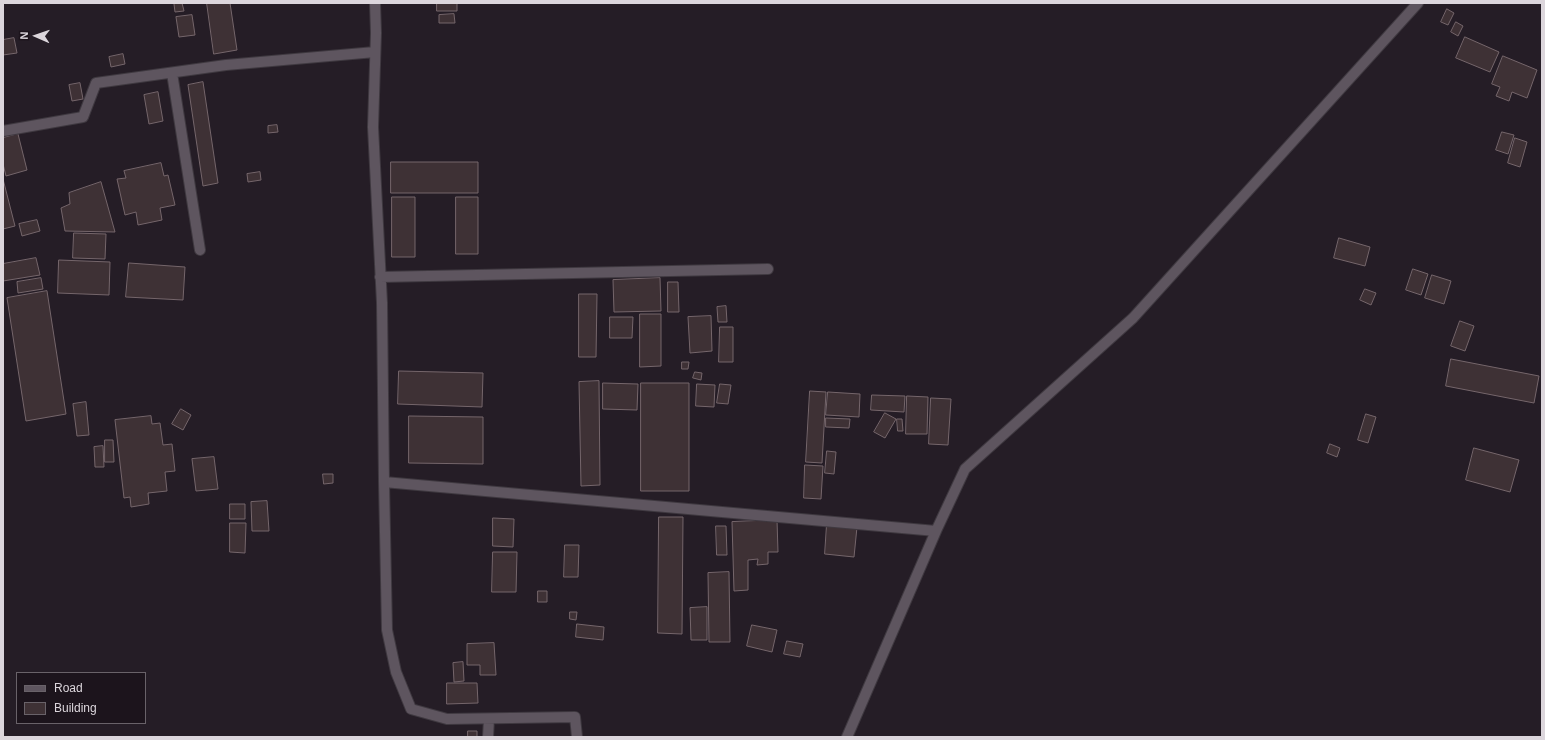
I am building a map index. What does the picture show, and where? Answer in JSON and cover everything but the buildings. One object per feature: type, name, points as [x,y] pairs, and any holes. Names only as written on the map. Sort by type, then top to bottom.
[{"type":"street","points":[[375,3],[373,128],[382,302],[387,630],[396,672],[411,709],[447,719],[575,717],[577,737]]},
{"type":"street","points":[[847,737],[936,531],[965,469],[1133,318],[1418,3]]},
{"type":"street","points":[[3,131],[83,117],[96,83],[226,65],[375,52]]},
{"type":"street","points":[[172,73],[200,250]]},
{"type":"street","points":[[380,277],[768,270]]},
{"type":"street","points":[[384,482],[936,531]]},
{"type":"street","points":[[488,737],[489,719]]}]
